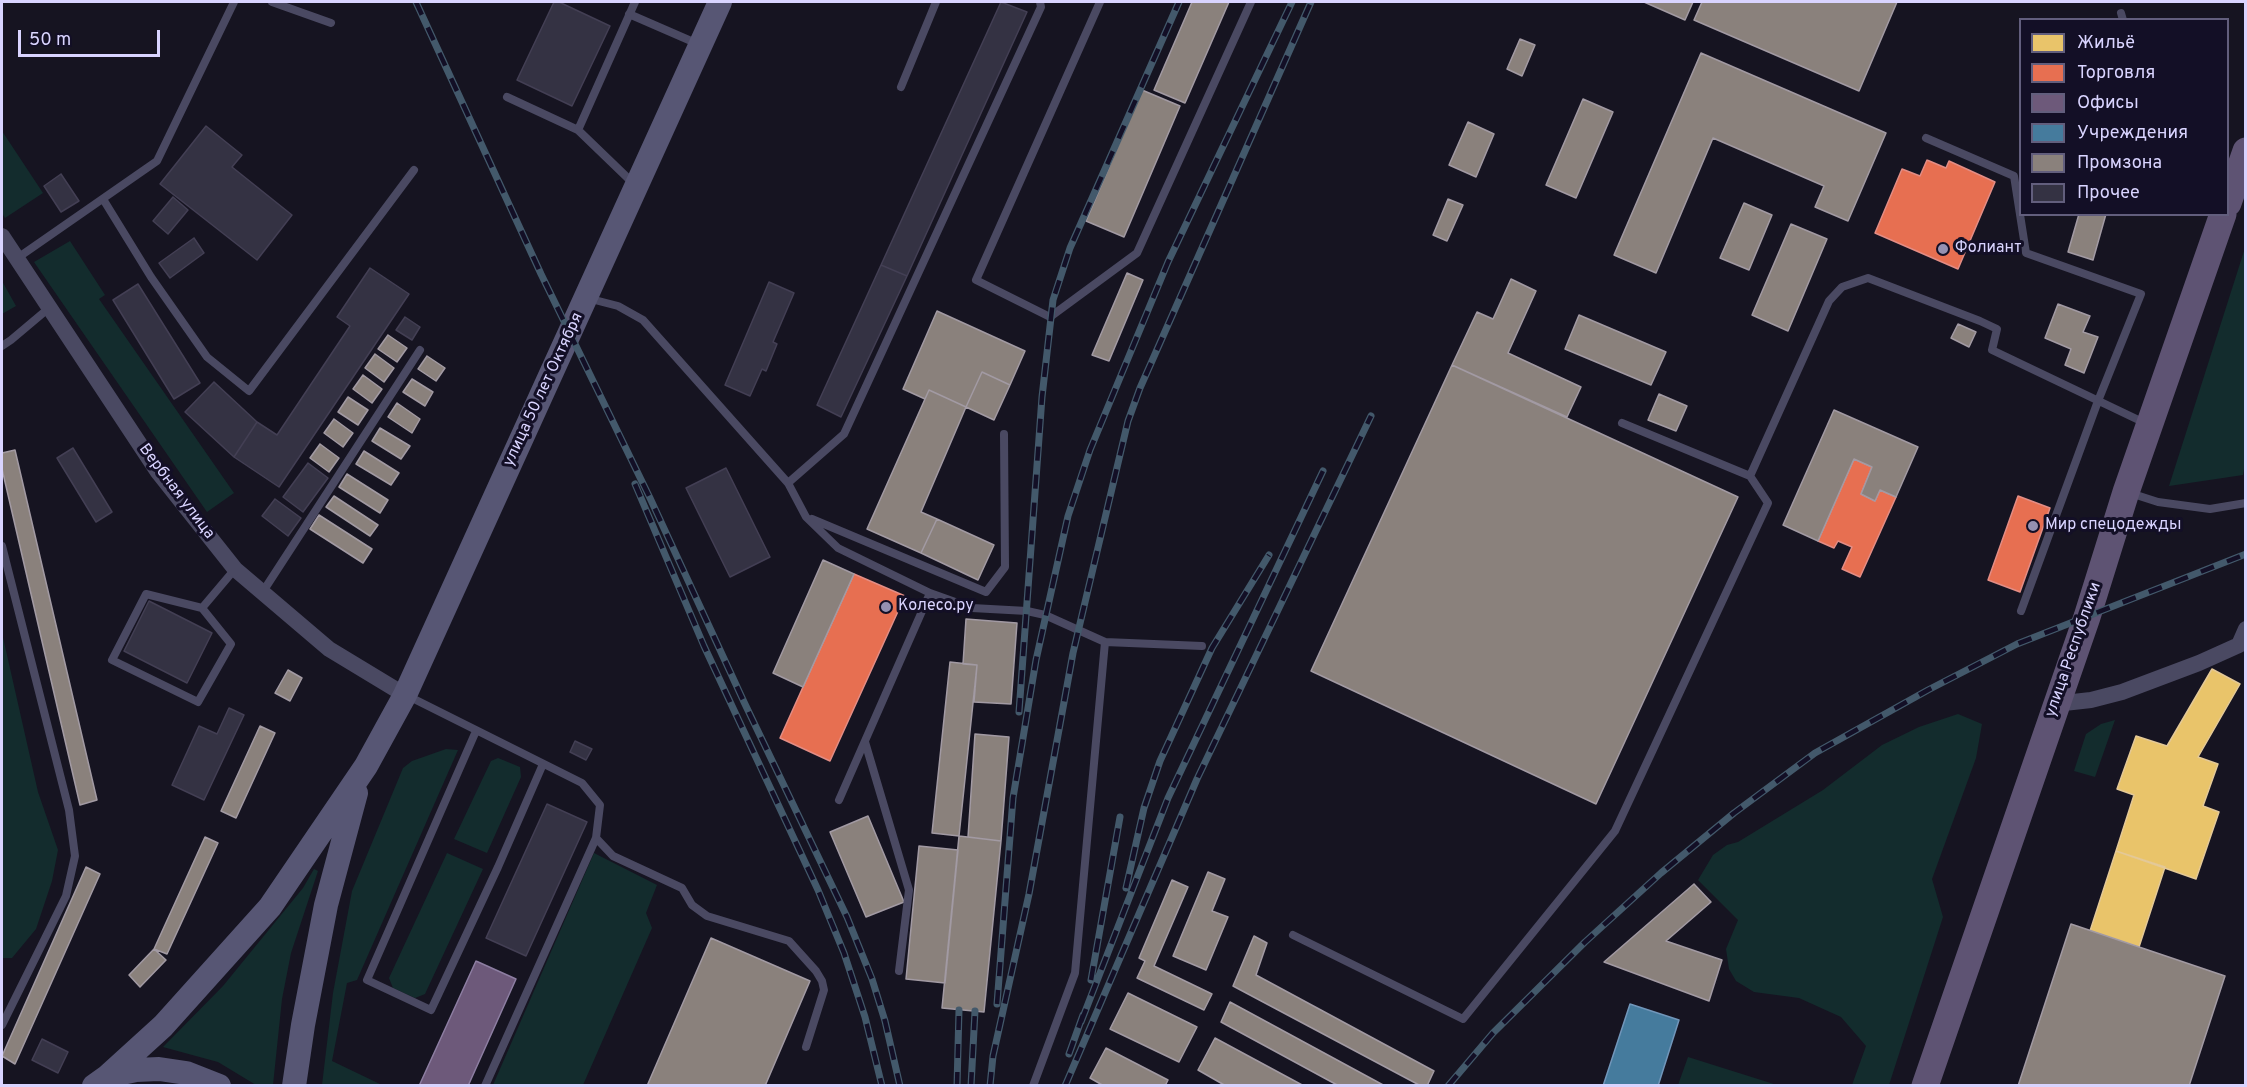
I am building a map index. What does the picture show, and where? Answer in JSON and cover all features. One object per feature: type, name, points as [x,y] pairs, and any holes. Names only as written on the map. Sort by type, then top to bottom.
[{"type":"main road","name":"улица 50 лет Октября","points":[[361,776],[405,695],[720,2]]},
{"type":"main road","points":[[2229,200],[2246,151]]},
{"type":"main road","name":"улица Республики","points":[[1926,1086],[2222,216]]},
{"type":"main road","points":[[101,1081],[163,1026],[270,907],[361,776]]},
{"type":"main road","points":[[294,1086],[326,905],[361,776]]},
{"type":"main road","points":[[101,1081],[136,1070],[159,1069],[186,1073],[219,1086]]},
{"type":"street","name":"Вербная улица","points":[[2,236],[158,472],[235,569],[328,649],[405,695]]},
{"type":"street","points":[[2055,704],[2091,700],[2122,692],[2242,649],[2245,629]]},
{"type":"lane","points":[[16,259],[157,161],[234,2]]},
{"type":"lane","points":[[272,2],[331,23]]},
{"type":"lane","points":[[578,130],[635,2]]},
{"type":"lane","points":[[901,87],[936,2]]},
{"type":"lane","points":[[788,483],[844,435],[1041,7],[1040,2]]},
{"type":"lane","points":[[1100,2],[975,280],[1050,317],[1137,252],[1251,2]]},
{"type":"lane","points":[[629,14],[700,45]]},
{"type":"lane","points":[[507,97],[578,130],[636,186]]},
{"type":"lane","points":[[1926,138],[2014,176],[2019,208]]},
{"type":"lane","points":[[104,199],[152,277],[207,357],[249,391],[414,170]]},
{"type":"lane","points":[[2020,216],[2026,253],[2141,294],[2098,401],[2021,611]]},
{"type":"lane","points":[[1750,476],[1829,301],[1842,287],[1868,278],[1997,329],[1992,350],[2150,425]]},
{"type":"lane","points":[[586,298],[618,306],[643,320],[788,483],[806,517],[838,548],[930,593],[972,608],[1012,608],[1045,615],[1105,642],[1202,646]]},
{"type":"lane","points":[[2,346],[49,308]]},
{"type":"lane","points":[[262,594],[420,350]]},
{"type":"lane","points":[[1293,935],[1463,1019],[1615,831],[1768,502],[1750,476],[1622,423]]},
{"type":"lane","points":[[806,517],[986,592],[1005,567],[1004,434]]},
{"type":"lane","points":[[2127,492],[2158,502],[2210,509],[2246,503]]},
{"type":"lane","points":[[2,546],[69,810],[75,856],[66,896],[2,1025]]},
{"type":"lane","points":[[202,608],[235,569]]},
{"type":"lane","points":[[839,800],[930,593]]},
{"type":"lane","points":[[146,594],[202,608],[231,644],[198,702],[112,660],[146,594]]},
{"type":"lane","points":[[1033,1086],[1075,973],[1105,642]]},
{"type":"lane","points":[[405,695],[582,783],[600,805],[596,838],[485,1086]]},
{"type":"lane","points":[[476,730],[367,980],[431,1010],[543,764]]},
{"type":"lane","points":[[865,742],[909,890],[899,971]]},
{"type":"lane","points":[[596,838],[613,856],[682,888],[692,905],[707,916],[789,941],[816,971],[824,990],[806,1047]]},
{"type":"green space","points":[[2,131],[43,193],[5,218],[2,213]]},
{"type":"green space","points":[[70,241],[105,295],[99,299],[234,493],[207,512],[34,262]]},
{"type":"green space","points":[[2245,248],[2246,457],[2243,475],[2169,486]]},
{"type":"green space","points":[[2,281],[16,306],[2,314]]},
{"type":"green space","points":[[2,633],[38,792],[58,850],[52,881],[36,929],[12,958],[2,958]]},
{"type":"green space","points":[[1958,714],[1982,724],[1976,758],[1932,879],[1943,917],[1889,1085],[1852,1085],[1866,1046],[1841,1017],[1799,998],[1754,992],[1736,981],[1729,969],[1726,949],[1738,920],[1698,880],[1713,855],[1823,790],[1882,745],[1919,727]]},
{"type":"green space","points":[[2115,720],[2095,777],[2074,771],[2086,734],[2101,724]]},
{"type":"green space","points":[[446,749],[458,750],[357,980],[347,983],[332,1061],[382,1085],[322,1085],[333,993],[352,891],[403,768],[412,761]]},
{"type":"green space","points":[[498,758],[520,767],[521,777],[487,853],[454,839],[491,761]]},
{"type":"green space","points":[[447,853],[483,869],[425,994],[415,998],[393,988],[389,978]]},
{"type":"green space","points":[[594,853],[657,885],[646,913],[652,928],[583,1085],[493,1085]]},
{"type":"green space","points":[[314,869],[318,871],[291,953],[282,999],[273,1085],[256,1085],[218,1062],[163,1047],[223,986],[303,888]]},
{"type":"green space","points":[[1688,1057],[1777,1085],[1678,1085]]},
{"type":"building: Жильё","points":[[2212,669],[2240,684],[2198,757],[2218,764],[2203,806],[2219,812],[2196,879],[2116,851],[2134,795],[2117,789],[2136,736],[2167,746]]},
{"type":"building: Жильё","points":[[2116,851],[2165,867],[2139,947],[2090,931]]},
{"type":"building: Торговля","points":[[1927,160],[1946,168],[1949,161],[1995,182],[1958,269],[1875,233],[1902,169],[1920,176]]},
{"type":"building: Торговля","points":[[1854,459],[1872,467],[1861,494],[1875,501],[1880,490],[1896,497],[1860,577],[1842,569],[1852,547],[1838,541],[1834,548],[1818,541]]},
{"type":"building: Торговля","points":[[2018,496],[2050,508],[2020,592],[1988,580]]},
{"type":"building: Торговля","points":[[854,574],[905,596],[830,761],[780,738]]},
{"type":"building: Офисы","points":[[476,961],[516,979],[468,1086],[419,1086]]},
{"type":"building: Учреждения","points":[[1630,1004],[1679,1020],[1658,1086],[1603,1086]]},
{"type":"building: Промзона","points":[[1192,2],[1229,2],[1185,103],[1154,90]]},
{"type":"building: Промзона","points":[[1644,2],[1693,2],[1685,20]]},
{"type":"building: Промзона","points":[[1702,2],[1897,2],[1859,91],[1694,20]]},
{"type":"building: Промзона","points":[[1520,39],[1535,45],[1522,76],[1507,69]]},
{"type":"building: Промзона","points":[[1701,53],[1886,133],[1848,221],[1815,207],[1824,186],[1713,138],[1656,273],[1614,255]]},
{"type":"building: Промзона","points":[[1142,90],[1180,106],[1124,237],[1086,221]]},
{"type":"building: Промзона","points":[[1583,99],[1613,112],[1576,198],[1546,185]]},
{"type":"building: Промзона","points":[[1468,122],[1494,134],[1476,177],[1449,165]]},
{"type":"building: Промзона","points":[[1448,199],[1463,205],[1447,241],[1433,235]]},
{"type":"building: Промзона","points":[[1744,203],[1772,215],[1749,270],[1720,258]]},
{"type":"building: Промзона","points":[[2078,216],[2105,216],[2093,260],[2068,252]]},
{"type":"building: Промзона","points":[[1791,224],[1827,239],[1788,331],[1752,315]]},
{"type":"building: Промзона","points":[[1127,273],[1143,280],[1109,361],[1092,355]]},
{"type":"building: Промзона","points":[[1511,279],[1536,291],[1508,353],[1581,387],[1567,417],[1452,365],[1477,312],[1493,319]]},
{"type":"building: Промзона","points":[[2058,304],[2090,316],[2083,332],[2098,337],[2084,373],[2065,365],[2071,349],[2045,338]]},
{"type":"building: Промзона","points":[[937,311],[1025,351],[1010,385],[982,372],[966,407],[929,390],[925,399],[903,389]]},
{"type":"building: Промзона","points":[[1579,315],[1666,352],[1651,385],[1565,349]]},
{"type":"building: Промзона","points":[[1958,324],[1976,332],[1969,347],[1951,338]]},
{"type":"building: Промзона","points":[[388,335],[407,348],[397,362],[378,349]]},
{"type":"building: Промзона","points":[[375,354],[394,368],[384,382],[365,368]]},
{"type":"building: Промзона","points":[[427,356],[445,368],[436,381],[418,369]]},
{"type":"building: Промзона","points":[[1452,365],[1738,497],[1596,804],[1311,671]]},
{"type":"building: Промзона","points":[[982,372],[1010,385],[994,420],[966,407]]},
{"type":"building: Промзона","points":[[363,375],[382,389],[372,403],[353,389]]},
{"type":"building: Промзона","points":[[412,379],[433,392],[425,406],[403,392]]},
{"type":"building: Промзона","points":[[929,390],[966,407],[921,512],[937,519],[921,553],[867,529]]},
{"type":"building: Промзона","points":[[1659,394],[1687,406],[1676,431],[1648,420]]},
{"type":"building: Промзона","points":[[348,397],[368,410],[358,425],[338,412]]},
{"type":"building: Промзона","points":[[397,403],[420,419],[412,433],[388,417]]},
{"type":"building: Промзона","points":[[1834,410],[1918,447],[1896,497],[1880,490],[1875,501],[1861,494],[1872,467],[1854,459],[1818,541],[1783,525]]},
{"type":"building: Промзона","points":[[334,419],[353,433],[343,447],[324,433]]},
{"type":"building: Промзона","points":[[380,428],[410,446],[401,459],[372,441]]},
{"type":"building: Промзона","points":[[320,444],[339,458],[329,472],[310,458]]},
{"type":"building: Промзона","points":[[15,450],[97,800],[80,805],[2,469],[2,453]]},
{"type":"building: Промзона","points":[[364,451],[399,473],[391,485],[356,464]]},
{"type":"building: Промзона","points":[[347,474],[388,500],[380,513],[339,487]]},
{"type":"building: Промзона","points":[[334,496],[378,525],[370,536],[326,507]]},
{"type":"building: Промзона","points":[[319,515],[372,549],[363,563],[310,529]]},
{"type":"building: Промзона","points":[[937,519],[994,545],[978,580],[921,553]]},
{"type":"building: Промзона","points":[[823,560],[854,574],[803,687],[773,673]]},
{"type":"building: Промзона","points":[[966,619],[1017,623],[1011,704],[974,702],[977,665],[963,664]]},
{"type":"building: Промзона","points":[[950,662],[977,665],[959,836],[932,833]]},
{"type":"building: Промзона","points":[[288,670],[302,678],[290,701],[275,693]]},
{"type":"building: Промзона","points":[[260,726],[275,733],[236,818],[221,811]]},
{"type":"building: Промзона","points":[[975,734],[1009,737],[1001,841],[968,837]]},
{"type":"building: Промзона","points":[[868,816],[904,902],[866,917],[830,832]]},
{"type":"building: Промзона","points":[[959,836],[1001,841],[984,1012],[942,1008]]},
{"type":"building: Промзона","points":[[205,837],[218,843],[167,954],[154,949]]},
{"type":"building: Промзона","points":[[919,846],[958,850],[945,983],[906,979]]},
{"type":"building: Промзона","points":[[86,867],[100,874],[15,1064],[2,1056]]},
{"type":"building: Промзона","points":[[1208,872],[1225,879],[1212,911],[1228,917],[1206,970],[1173,956]]},
{"type":"building: Промзона","points":[[1172,880],[1188,887],[1154,966],[1212,994],[1204,1010],[1137,978],[1145,961],[1139,958]]},
{"type":"building: Промзона","points":[[1694,884],[1711,902],[1666,941],[1722,960],[1709,1001],[1604,962]]},
{"type":"building: Промзона","points":[[2071,924],[2225,976],[2189,1086],[2018,1086]]},
{"type":"building: Промзона","points":[[1254,936],[1267,943],[1256,975],[1434,1071],[1427,1086],[1421,1086],[1233,986]]},
{"type":"building: Промзона","points":[[711,938],[810,981],[765,1086],[647,1086]]},
{"type":"building: Промзона","points":[[154,949],[166,960],[140,987],[129,975]]},
{"type":"building: Промзона","points":[[1128,993],[1197,1027],[1179,1062],[1110,1029]]},
{"type":"building: Промзона","points":[[1230,1002],[1385,1086],[1339,1086],[1221,1022]]},
{"type":"building: Промзона","points":[[1215,1038],[1304,1086],[1226,1086],[1198,1070]]},
{"type":"building: Промзона","points":[[1106,1048],[1168,1080],[1165,1086],[1104,1086],[1090,1078]]},
{"type":"building: Прочее","points":[[554,2],[559,2],[610,26],[572,106],[517,80]]},
{"type":"building: Прочее","points":[[1001,2],[1027,12],[907,276],[881,265]]},
{"type":"building: Прочее","points":[[206,126],[242,155],[232,167],[292,215],[257,260],[160,184]]},
{"type":"building: Прочее","points":[[61,174],[79,201],[61,212],[44,186]]},
{"type":"building: Прочее","points":[[173,197],[188,210],[168,234],[153,221]]},
{"type":"building: Прочее","points":[[194,238],[204,253],[170,278],[159,263]]},
{"type":"building: Прочее","points":[[881,265],[907,276],[841,417],[817,405]]},
{"type":"building: Прочее","points":[[370,268],[409,294],[279,487],[234,457],[257,422],[277,435],[350,326],[337,317]]},
{"type":"building: Прочее","points":[[769,282],[794,293],[773,342],[777,344],[766,371],[762,369],[750,396],[725,385]]},
{"type":"building: Прочее","points":[[138,284],[200,383],[174,399],[113,300]]},
{"type":"building: Прочее","points":[[405,317],[420,327],[412,340],[396,330]]},
{"type":"building: Прочее","points":[[214,382],[257,422],[234,457],[185,412]]},
{"type":"building: Прочее","points":[[73,448],[112,512],[96,522],[57,458]]},
{"type":"building: Прочее","points":[[308,463],[328,478],[303,512],[283,497]]},
{"type":"building: Прочее","points":[[726,468],[770,557],[730,577],[686,488]]},
{"type":"building: Прочее","points":[[275,499],[301,518],[288,536],[262,516]]},
{"type":"building: Прочее","points":[[149,601],[212,633],[187,683],[124,651]]},
{"type":"building: Прочее","points":[[229,708],[244,715],[204,800],[172,785],[199,726],[217,734]]},
{"type":"building: Прочее","points":[[575,741],[592,749],[586,760],[570,752]]},
{"type":"building: Прочее","points":[[547,804],[587,822],[526,956],[486,938]]},
{"type":"building: Прочее","points":[[42,1039],[68,1052],[58,1073],[32,1060]]},
{"type":"railway","points":[[416,2],[541,274],[650,498],[847,917],[872,979],[885,1021],[900,1086]]},
{"type":"railway","points":[[1019,712],[1042,397],[1053,300],[1070,248],[1179,2]]},
{"type":"railway","points":[[997,1004],[1013,798],[1036,660],[1068,516],[1090,450],[1168,262],[1292,2]]},
{"type":"railway","points":[[990,1086],[993,1056],[1029,894],[1073,653],[1128,421],[1140,388],[1311,2]]},
{"type":"railway","points":[[1065,1086],[1197,779],[1371,416]]},
{"type":"railway","points":[[1081,1022],[1168,798],[1323,471]]},
{"type":"railway","points":[[635,484],[704,646],[818,890],[844,953],[865,1017],[882,1086]]},
{"type":"railway","points":[[1448,1086],[1493,1033],[1585,942],[1661,873],[1734,813],[1815,753],[2017,644],[2246,554]]},
{"type":"railway","points":[[1126,888],[1144,808],[1160,761],[1212,648],[1269,555]]},
{"type":"railway","points":[[1091,980],[1120,817]]},
{"type":"railway","points":[[957,1086],[959,1010]]},
{"type":"railway","points":[[971,1086],[975,1011]]},
{"type":"railway","points":[[1069,1054],[1083,1015]]},
{"type":"place","name":"Фолиант","points":[[1943,249]]},
{"type":"place","name":"Мир спецодежды","points":[[2033,526]]},
{"type":"place","name":"Колесо.ру","points":[[886,607]]}]
